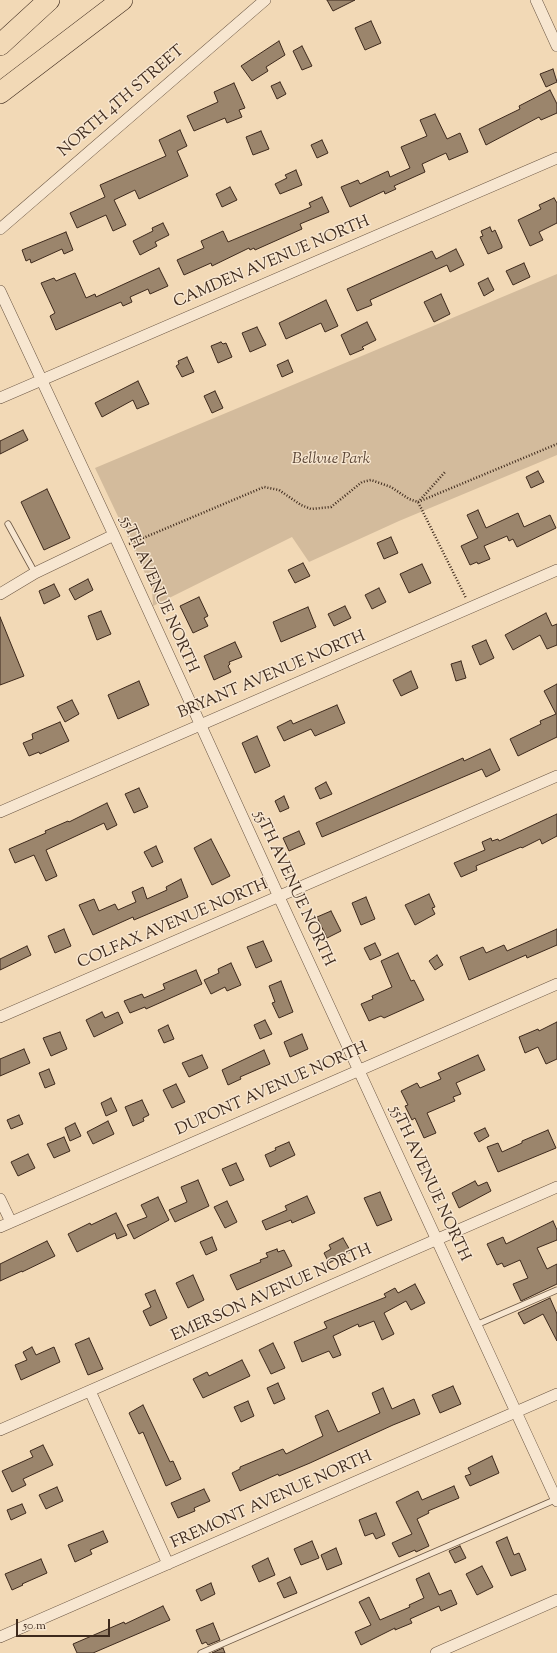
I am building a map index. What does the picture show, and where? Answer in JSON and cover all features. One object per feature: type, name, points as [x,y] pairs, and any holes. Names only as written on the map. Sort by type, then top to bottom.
[{"type":"highway","points":[[0,45],[49,0]]},
{"type":"highway","points":[[0,94],[122,0]]},
{"type":"street","name":"NORTH 4TH STREET","points":[[0,229],[265,0]]},
{"type":"street","points":[[536,0],[557,46]]},
{"type":"street","name":"CAMDEN AVENUE NORTH","points":[[0,398],[557,158]]},
{"type":"street","name":"55TH AVENUE NORTH","points":[[0,292],[120,548],[515,1412],[557,1500]]},
{"type":"street","points":[[0,594],[35,573],[114,535]]},
{"type":"street","name":"BRYANT AVENUE NORTH","points":[[0,812],[557,570]]},
{"type":"street","name":"COLFAX AVENUE NORTH","points":[[0,1017],[557,776]]},
{"type":"street","name":"DUPONT AVENUE NORTH","points":[[0,1227],[557,984]]},
{"type":"street","name":"EMERSON AVENUE NORTH","points":[[0,1430],[557,1187]]},
{"type":"street","points":[[0,1199],[10,1222]]},
{"type":"street","points":[[90,1391],[168,1564]]},
{"type":"street","name":"FREMONT AVENUE NORTH","points":[[0,1637],[557,1394]]},
{"type":"street","points":[[436,1653],[557,1600]]},
{"type":"lane","points":[[8,524],[35,573]]},
{"type":"lane","points":[[476,1325],[557,1290]]},
{"type":"lane","points":[[201,1653],[557,1500]]},
{"type":"path","points":[[120,548],[264,487],[279,490],[301,505],[311,509],[331,507],[362,482],[371,480],[391,487],[408,499],[418,502],[557,444]]},
{"type":"path","points":[[418,502],[446,472]]},
{"type":"path","points":[[418,502],[470,608]]},
{"type":"green space","name":"Bellvue Park","points":[[557,274],[557,455],[399,521],[309,562],[292,537],[153,606],[152,588],[95,468]]},
{"type":"building","points":[[327,0],[355,0],[333,11]]},
{"type":"building","points":[[371,21],[381,43],[365,50],[355,28]]},
{"type":"building","points":[[279,41],[285,55],[266,67],[268,71],[252,81],[241,66]]},
{"type":"building","points":[[302,46],[312,66],[302,70],[293,51]]},
{"type":"building","points":[[553,69],[557,82],[546,87],[540,74]]},
{"type":"building","points":[[280,82],[286,94],[277,99],[271,86]]},
{"type":"building","points":[[234,83],[245,108],[239,110],[242,117],[227,123],[225,118],[194,131],[187,116],[218,102],[214,92]]},
{"type":"building","points":[[550,90],[557,104],[557,113],[541,120],[539,117],[486,145],[479,129],[520,109],[519,106]]},
{"type":"building","points":[[435,114],[447,139],[460,133],[468,152],[449,160],[446,153],[422,164],[425,172],[394,186],[396,189],[385,194],[384,191],[350,207],[341,187],[358,180],[360,184],[388,171],[390,177],[410,168],[401,147],[427,136],[420,120]]},
{"type":"building","points":[[180,130],[187,146],[177,151],[188,176],[139,199],[135,190],[114,200],[126,225],[113,231],[106,215],[77,228],[70,213],[105,197],[100,185],[166,156],[159,140]]},
{"type":"building","points":[[261,131],[269,149],[253,155],[246,137]]},
{"type":"building","points":[[322,140],[328,153],[317,158],[311,145]]},
{"type":"building","points":[[296,170],[302,185],[280,194],[275,184],[287,178],[285,175]]},
{"type":"building","points":[[230,187],[237,200],[222,207],[216,194]]},
{"type":"building","points":[[322,197],[329,212],[300,224],[302,229],[255,250],[254,248],[250,250],[249,248],[212,266],[211,263],[184,275],[177,260],[204,248],[201,241],[223,231],[228,242],[311,207],[309,203]]},
{"type":"building","points":[[554,198],[557,203],[557,223],[539,232],[543,240],[530,246],[518,220],[541,209],[539,205]]},
{"type":"building","points":[[163,223],[169,235],[155,242],[157,246],[140,255],[133,241],[153,231],[152,228]]},
{"type":"building","points":[[490,227],[492,232],[495,230],[502,248],[488,254],[480,237],[483,236],[481,231]]},
{"type":"building","points":[[66,232],[73,250],[64,254],[62,249],[31,263],[30,259],[26,261],[22,250]]},
{"type":"building","points":[[456,249],[464,265],[450,272],[447,265],[370,300],[372,305],[357,311],[347,289],[432,251],[436,259]]},
{"type":"building","points":[[524,263],[530,277],[513,285],[506,271]]},
{"type":"building","points":[[159,268],[168,286],[150,294],[148,289],[130,297],[132,302],[123,306],[121,302],[56,330],[50,316],[55,313],[41,283],[54,278],[56,281],[75,273],[86,298],[95,294],[96,297]]},
{"type":"building","points":[[488,278],[494,290],[484,296],[478,283]]},
{"type":"building","points":[[441,294],[450,314],[434,322],[424,302]]},
{"type":"building","points":[[326,300],[338,326],[325,332],[321,323],[286,339],[279,323]]},
{"type":"building","points":[[367,322],[376,340],[362,347],[364,349],[350,355],[341,335]]},
{"type":"building","points":[[257,327],[266,345],[250,352],[242,333]]},
{"type":"building","points":[[221,342],[223,344],[226,343],[232,357],[218,363],[211,346]]},
{"type":"building","points":[[187,357],[194,372],[182,377],[176,366],[179,364],[178,361]]},
{"type":"building","points":[[288,360],[293,372],[282,377],[277,365]]},
{"type":"building","points":[[138,381],[149,404],[137,409],[133,400],[102,417],[95,403]]},
{"type":"building","points":[[215,391],[223,408],[212,413],[204,396]]},
{"type":"building","points":[[23,430],[28,440],[0,454],[0,441]]},
{"type":"building","points":[[538,471],[544,482],[531,488],[526,477]]},
{"type":"building","points":[[47,489],[70,538],[44,550],[21,502]]},
{"type":"building","points":[[478,510],[486,528],[518,513],[524,527],[550,515],[556,528],[517,547],[513,539],[509,541],[507,536],[484,546],[490,559],[478,564],[477,562],[470,565],[461,546],[478,538],[467,515]]},
{"type":"building","points":[[391,537],[398,553],[384,559],[377,543]]},
{"type":"building","points":[[303,563],[310,576],[295,583],[288,570]]},
{"type":"building","points":[[422,564],[431,583],[409,593],[400,574]]},
{"type":"building","points":[[88,579],[93,590],[75,600],[69,589]]},
{"type":"building","points":[[54,584],[60,596],[44,604],[39,591]]},
{"type":"building","points":[[379,588],[386,602],[372,609],[365,595]]},
{"type":"building","points":[[199,597],[208,616],[204,618],[208,626],[193,633],[180,606]]},
{"type":"building","points":[[345,606],[351,618],[334,626],[328,614]]},
{"type":"building","points":[[308,607],[316,627],[281,642],[273,622]]},
{"type":"building","points":[[101,611],[111,634],[97,640],[88,616]]},
{"type":"building","points":[[546,613],[552,626],[557,624],[557,645],[547,649],[540,635],[513,650],[505,635]]},
{"type":"building","points":[[0,617],[24,676],[0,685]]},
{"type":"building","points":[[486,640],[494,658],[480,665],[472,646]]},
{"type":"building","points":[[235,642],[242,657],[229,662],[230,664],[228,666],[231,672],[214,680],[204,656]]},
{"type":"building","points":[[461,661],[466,678],[456,681],[451,664]]},
{"type":"building","points":[[411,671],[418,688],[401,696],[393,680]]},
{"type":"building","points":[[139,681],[149,705],[118,719],[108,695]]},
{"type":"building","points":[[557,684],[557,737],[518,756],[510,739],[541,724],[540,721],[556,714],[544,691]]},
{"type":"building","points":[[72,700],[79,714],[65,722],[57,707]]},
{"type":"building","points":[[337,705],[345,723],[315,736],[311,729],[284,741],[277,727],[291,720],[293,724]]},
{"type":"building","points":[[60,722],[69,741],[40,754],[39,752],[29,756],[23,743],[33,739],[32,734]]},
{"type":"building","points":[[257,736],[270,766],[255,773],[242,743]]},
{"type":"building","points":[[490,749],[500,770],[486,777],[482,769],[322,837],[316,823],[463,758],[464,761]]},
{"type":"building","points":[[326,782],[332,794],[320,799],[315,788]]},
{"type":"building","points":[[139,788],[148,807],[134,813],[125,794]]},
{"type":"building","points":[[284,796],[289,808],[280,812],[275,801]]},
{"type":"building","points":[[107,803],[117,825],[107,830],[104,823],[46,850],[57,876],[46,881],[34,855],[15,863],[9,849],[46,833],[45,831],[68,821],[69,822]]},
{"type":"building","points":[[557,814],[557,836],[542,844],[540,839],[522,848],[521,847],[476,866],[477,870],[461,877],[454,863],[485,850],[482,842],[491,838],[492,841],[498,839],[499,841]]},
{"type":"building","points":[[299,831],[305,844],[289,851],[283,838]]},
{"type":"building","points":[[211,839],[230,876],[212,885],[194,848]]},
{"type":"building","points":[[156,846],[163,862],[152,867],[144,852]]},
{"type":"building","points":[[181,879],[188,897],[134,920],[133,917],[93,935],[79,905],[94,899],[99,911],[115,904],[118,910],[136,902],[132,892],[143,887],[147,899],[167,890],[166,887]]},
{"type":"building","points":[[429,894],[435,907],[432,908],[435,914],[415,925],[405,905]]},
{"type":"building","points":[[366,897],[375,919],[361,925],[352,903]]},
{"type":"building","points":[[331,911],[341,931],[327,938],[317,917]]},
{"type":"building","points":[[64,929],[71,946],[55,953],[48,936]]},
{"type":"building","points":[[557,929],[557,945],[527,958],[526,955],[469,980],[460,957],[483,947],[486,953],[504,945],[507,951]]},
{"type":"building","points":[[263,941],[272,961],[256,968],[247,947]]},
{"type":"building","points":[[375,943],[381,955],[370,960],[364,948]]},
{"type":"building","points":[[27,946],[31,955],[0,970],[0,959]]},
{"type":"building","points":[[398,953],[411,981],[414,980],[424,1000],[384,1018],[381,1016],[369,1021],[361,1004],[373,999],[372,996],[392,987],[381,961]]},
{"type":"building","points":[[437,955],[443,965],[435,970],[429,961]]},
{"type":"building","points":[[231,963],[241,985],[227,991],[225,987],[211,994],[204,980],[219,973],[218,969]]},
{"type":"building","points":[[196,970],[202,984],[146,1009],[145,1007],[130,1013],[124,1001],[142,994],[144,998],[165,989],[163,984]]},
{"type":"building","points":[[281,981],[293,1012],[279,1018],[272,1003],[275,1002],[269,986]]},
{"type":"building","points":[[102,1012],[105,1018],[118,1012],[123,1023],[94,1037],[86,1020]]},
{"type":"building","points":[[265,1020],[272,1034],[260,1039],[254,1025]]},
{"type":"building","points":[[557,1022],[557,1059],[546,1064],[538,1047],[525,1053],[519,1037],[538,1029],[539,1031]]},
{"type":"building","points":[[168,1025],[174,1039],[164,1043],[158,1030]]},
{"type":"building","points":[[60,1032],[67,1049],[51,1056],[43,1038]]},
{"type":"building","points":[[302,1034],[308,1049],[290,1057],[284,1042]]},
{"type":"building","points":[[24,1049],[30,1063],[0,1076],[0,1059]]},
{"type":"building","points":[[264,1050],[270,1064],[240,1077],[241,1079],[228,1085],[222,1070]]},
{"type":"building","points":[[202,1055],[208,1068],[189,1077],[182,1063]]},
{"type":"building","points":[[478,1055],[485,1070],[456,1083],[461,1094],[453,1097],[455,1101],[427,1113],[436,1133],[424,1138],[415,1118],[412,1120],[405,1106],[408,1105],[401,1091],[417,1083],[420,1088],[441,1079],[438,1073]]},
{"type":"building","points":[[49,1069],[55,1084],[45,1088],[39,1073]]},
{"type":"building","points":[[176,1084],[185,1102],[172,1108],[163,1090]]},
{"type":"building","points":[[111,1098],[117,1111],[106,1116],[101,1103]]},
{"type":"building","points":[[142,1100],[149,1115],[143,1118],[144,1121],[133,1126],[125,1107]]},
{"type":"building","points":[[19,1115],[23,1124],[11,1129],[7,1120]]},
{"type":"building","points":[[108,1121],[114,1134],[93,1144],[87,1132]]},
{"type":"building","points":[[75,1123],[81,1136],[70,1141],[65,1128]]},
{"type":"building","points":[[485,1128],[489,1136],[479,1142],[474,1133]]},
{"type":"building","points":[[548,1130],[556,1148],[498,1172],[487,1147],[498,1143],[502,1152],[522,1143],[522,1141]]},
{"type":"building","points":[[64,1137],[70,1151],[54,1158],[47,1144]]},
{"type":"building","points":[[289,1142],[295,1155],[270,1167],[265,1155],[276,1150],[275,1148]]},
{"type":"building","points":[[28,1154],[35,1168],[18,1176],[11,1162]]},
{"type":"building","points":[[236,1163],[244,1180],[230,1186],[222,1169]]},
{"type":"building","points":[[198,1180],[209,1206],[175,1222],[169,1210],[187,1202],[181,1187]]},
{"type":"building","points":[[475,1181],[478,1186],[487,1182],[491,1191],[459,1208],[452,1193]]},
{"type":"building","points":[[380,1192],[392,1220],[377,1226],[364,1198]]},
{"type":"building","points":[[307,1196],[315,1213],[292,1223],[291,1220],[266,1230],[262,1221],[287,1210],[285,1206]]},
{"type":"building","points":[[158,1197],[169,1220],[134,1239],[127,1225],[147,1217],[141,1205]]},
{"type":"building","points":[[227,1201],[237,1222],[225,1228],[214,1207]]},
{"type":"building","points":[[116,1213],[127,1235],[117,1239],[115,1233],[77,1252],[68,1234],[90,1223],[91,1225]]},
{"type":"building","points":[[553,1221],[557,1230],[557,1240],[537,1248],[547,1269],[557,1264],[557,1284],[521,1301],[513,1284],[528,1278],[520,1260],[504,1267],[502,1263],[497,1265],[487,1244],[503,1237],[506,1244]]},
{"type":"building","points":[[212,1237],[217,1250],[206,1255],[200,1242]]},
{"type":"building","points":[[343,1238],[351,1252],[329,1263],[324,1253],[331,1249],[329,1245]]},
{"type":"building","points":[[47,1241],[55,1256],[0,1281],[0,1264]]},
{"type":"building","points":[[277,1249],[278,1252],[284,1250],[292,1266],[237,1290],[230,1275],[261,1262],[260,1260],[268,1257],[266,1253]]},
{"type":"building","points":[[193,1275],[204,1300],[188,1308],[176,1283]]},
{"type":"building","points":[[415,1284],[425,1303],[411,1310],[406,1301],[384,1313],[394,1334],[382,1340],[374,1321],[359,1327],[358,1324],[333,1336],[341,1355],[333,1358],[329,1351],[302,1362],[294,1342],[327,1328],[324,1322],[386,1297],[384,1294],[395,1288],[398,1293]]},
{"type":"building","points":[[155,1290],[167,1318],[150,1326],[143,1311],[151,1307],[145,1294]]},
{"type":"building","points":[[550,1298],[557,1314],[557,1341],[543,1314],[524,1324],[518,1313]]},
{"type":"building","points":[[89,1338],[103,1369],[88,1375],[75,1344]]},
{"type":"building","points":[[273,1343],[285,1368],[271,1374],[259,1350]]},
{"type":"building","points":[[32,1347],[36,1355],[54,1347],[60,1362],[21,1380],[15,1365],[27,1360],[23,1352]]},
{"type":"building","points":[[242,1360],[250,1376],[203,1398],[193,1379],[207,1372],[209,1376]]},
{"type":"building","points":[[278,1383],[285,1399],[274,1404],[267,1388]]},
{"type":"building","points":[[453,1386],[461,1404],[440,1413],[432,1395]]},
{"type":"building","points":[[383,1388],[392,1409],[414,1399],[420,1414],[310,1463],[279,1476],[278,1474],[240,1491],[232,1473],[240,1469],[240,1467],[283,1449],[286,1454],[323,1436],[315,1416],[328,1410],[338,1432],[380,1413],[372,1393]]},
{"type":"building","points":[[248,1401],[254,1416],[241,1422],[234,1407]]},
{"type":"building","points":[[143,1405],[170,1462],[173,1461],[181,1479],[166,1486],[143,1432],[139,1434],[129,1413]]},
{"type":"building","points":[[43,1445],[53,1465],[23,1479],[26,1485],[12,1492],[2,1471],[33,1457],[30,1451]]},
{"type":"building","points":[[492,1456],[499,1473],[470,1486],[465,1476],[471,1474],[468,1468]]},
{"type":"building","points":[[454,1486],[459,1498],[428,1511],[429,1513],[417,1519],[429,1546],[399,1557],[392,1543],[412,1534],[396,1502],[418,1491],[422,1500]]},
{"type":"building","points":[[57,1487],[63,1501],[46,1509],[39,1495]]},
{"type":"building","points":[[204,1489],[210,1501],[194,1508],[195,1511],[178,1518],[171,1503]]},
{"type":"building","points":[[22,1504],[26,1513],[11,1520],[7,1510]]},
{"type":"building","points":[[376,1513],[385,1535],[376,1539],[373,1533],[365,1536],[359,1520]]},
{"type":"building","points":[[103,1531],[108,1542],[90,1550],[92,1554],[75,1562],[68,1545]]},
{"type":"building","points":[[507,1537],[514,1555],[519,1553],[526,1570],[511,1576],[496,1542]]},
{"type":"building","points":[[312,1541],[319,1558],[301,1565],[294,1549]]},
{"type":"building","points":[[460,1546],[466,1558],[455,1563],[449,1551]]},
{"type":"building","points":[[336,1548],[342,1564],[327,1570],[321,1555]]},
{"type":"building","points":[[268,1558],[275,1575],[259,1582],[252,1566]]},
{"type":"building","points":[[41,1559],[47,1573],[12,1590],[5,1574]]},
{"type":"building","points":[[482,1566],[493,1587],[477,1595],[466,1574]]},
{"type":"building","points":[[429,1573],[439,1595],[451,1590],[457,1604],[441,1611],[439,1606],[410,1619],[412,1623],[395,1630],[395,1628],[361,1645],[355,1632],[371,1625],[359,1602],[369,1597],[380,1620],[410,1607],[409,1605],[424,1598],[416,1579]]},
{"type":"building","points":[[290,1577],[297,1593],[284,1598],[277,1583]]},
{"type":"building","points":[[211,1583],[215,1594],[201,1601],[196,1590]]},
{"type":"building","points":[[163,1606],[170,1620],[93,1653],[77,1653],[73,1644],[124,1622],[125,1624]]},
{"type":"building","points":[[213,1623],[220,1640],[208,1645],[206,1642],[202,1644],[196,1630]]},
{"type":"building","points":[[223,1648],[225,1653],[212,1653]]}]
